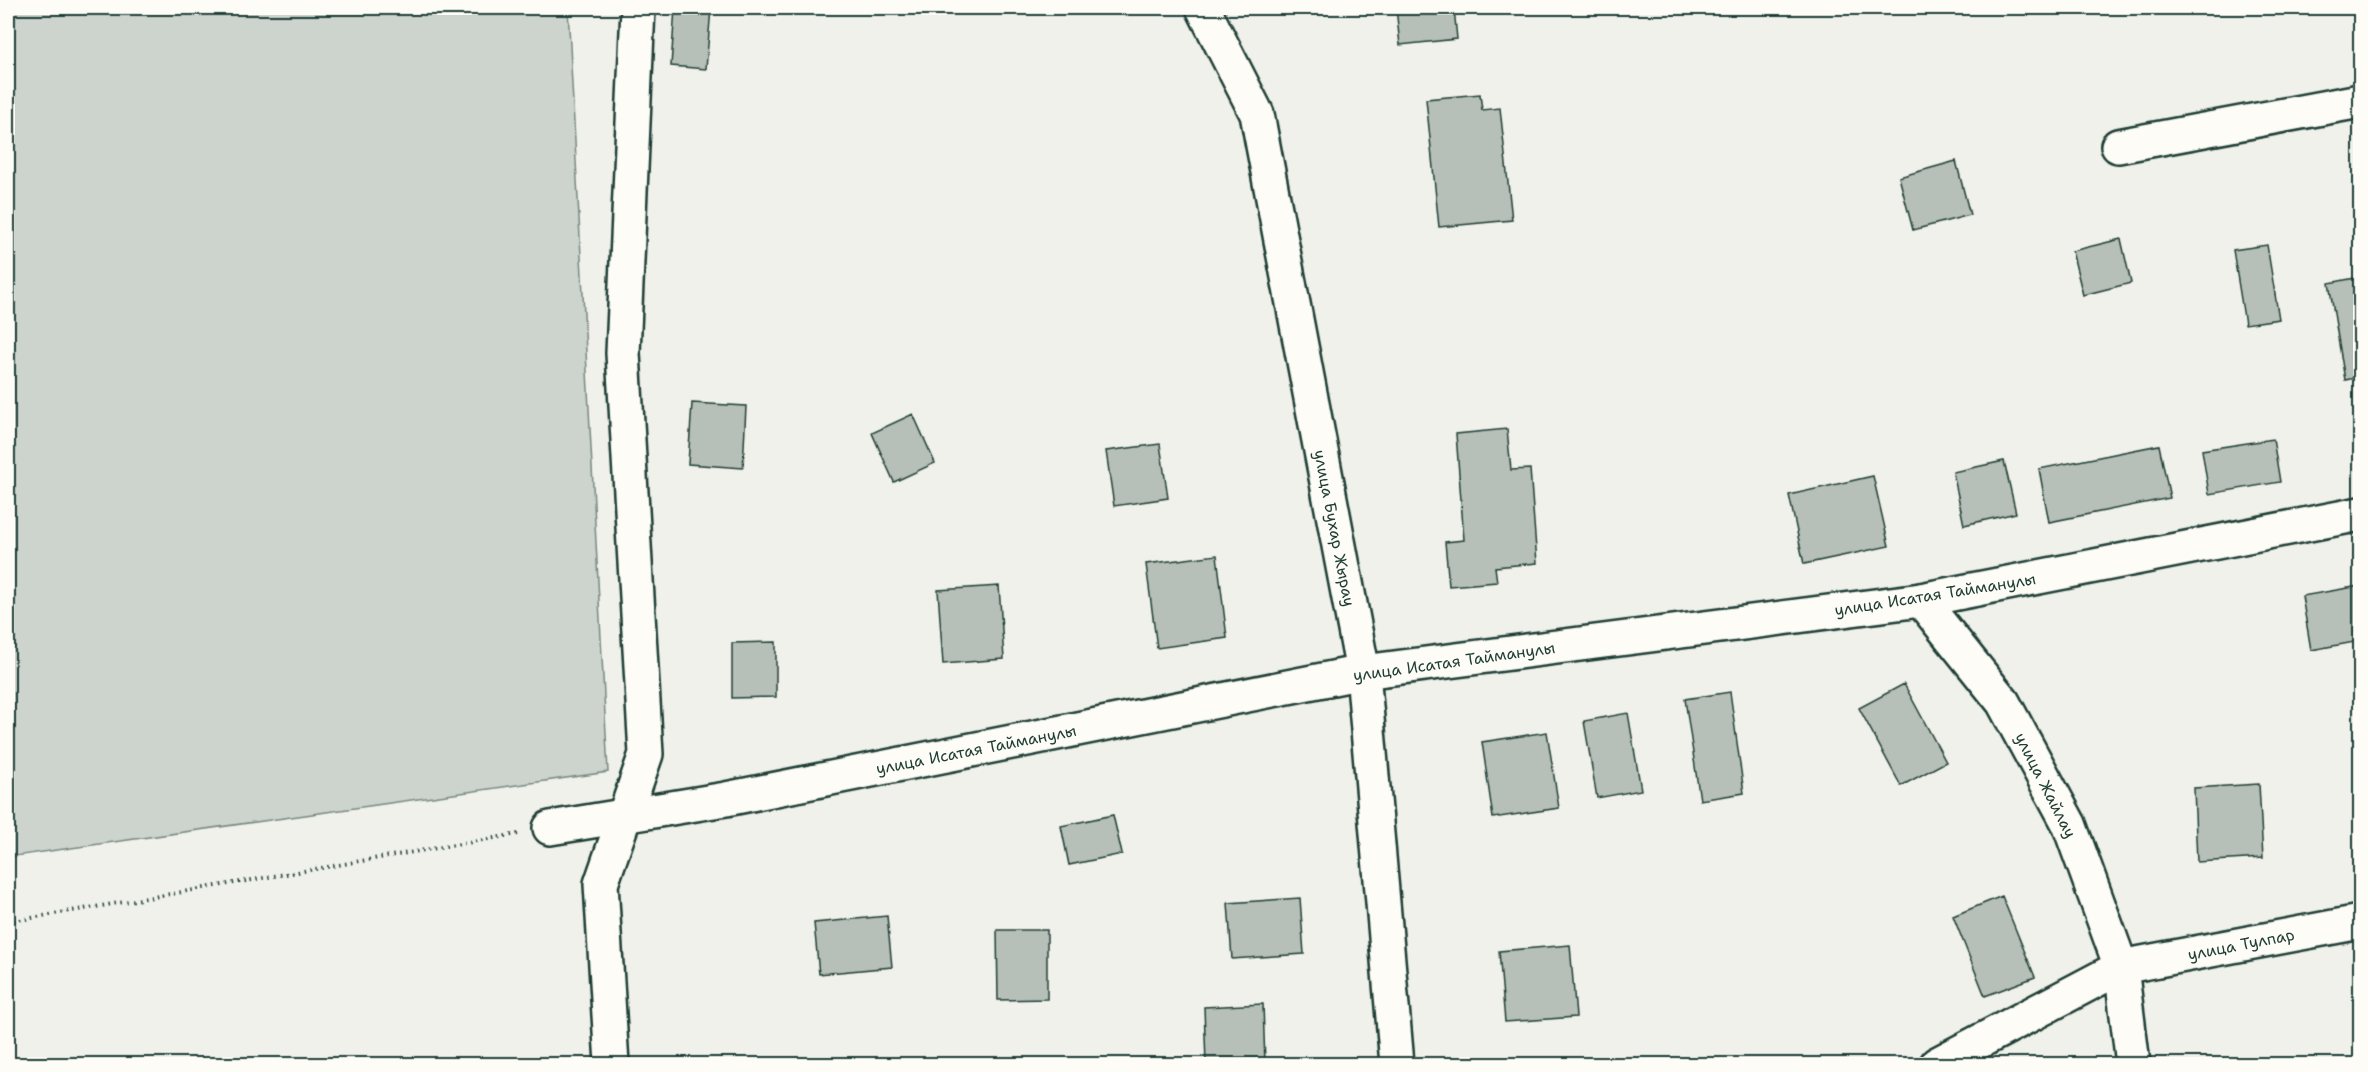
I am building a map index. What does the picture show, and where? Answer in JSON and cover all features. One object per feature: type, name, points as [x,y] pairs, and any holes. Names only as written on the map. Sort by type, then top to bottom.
[{"type":"street","points":[[612,1065],[601,884],[646,754],[623,353],[638,8]]},
{"type":"street","name":"улица Бухар Жырау","points":[[1203,8],[1257,114],[1362,672],[1397,1065]]},
{"type":"street","points":[[2118,146],[2361,101]]},
{"type":"street","name":"улица Исатая Тайманулы","points":[[550,828],[738,796],[1362,672],[1921,600],[2361,514]]},
{"type":"street","name":"улица Жайлау","points":[[1921,600],[2003,702],[2069,824],[2121,967],[2133,1065]]},
{"type":"street","name":"улица Тулпар","points":[[1937,1065],[2121,967],[2361,922]]},
{"type":"path","points":[[8,922],[550,828]]},
{"type":"shaded area","points":[[8,8],[568,8],[608,772],[8,857]]},
{"type":"building","points":[[675,8],[711,8],[706,69],[671,66]]},
{"type":"building","points":[[1396,8],[1454,8],[1457,39],[1400,45]]},
{"type":"building","points":[[1480,94],[1482,110],[1500,108],[1512,220],[1439,227],[1426,99]]},
{"type":"building","points":[[1956,161],[1970,215],[1913,230],[1899,177]]},
{"type":"building","points":[[2121,239],[2131,283],[2083,295],[2072,251]]},
{"type":"building","points":[[2267,245],[2279,319],[2245,324],[2233,250]]},
{"type":"building","points":[[2360,277],[2360,377],[2345,380],[2329,283]]},
{"type":"building","points":[[692,403],[746,406],[743,468],[688,464]]},
{"type":"building","points":[[913,414],[935,463],[894,482],[872,433]]},
{"type":"building","points":[[1507,429],[1511,470],[1530,469],[1537,563],[1495,567],[1497,582],[1449,586],[1445,542],[1464,540],[1456,434]]},
{"type":"building","points":[[2273,439],[2280,482],[2209,494],[2202,450]]},
{"type":"building","points":[[1160,444],[1168,498],[1114,506],[1106,451]]},
{"type":"building","points":[[2159,445],[2170,498],[2049,522],[2039,469]]},
{"type":"building","points":[[2004,461],[2016,513],[1964,525],[1953,472]]},
{"type":"building","points":[[1873,476],[1889,546],[1804,564],[1789,495]]},
{"type":"building","points":[[1217,555],[1227,638],[1157,648],[1146,564]]},
{"type":"building","points":[[999,586],[1004,659],[943,664],[938,590]]},
{"type":"building","points":[[2360,586],[2360,641],[2311,650],[2302,596]]},
{"type":"building","points":[[776,642],[776,697],[732,698],[732,643]]},
{"type":"building","points":[[1904,684],[1946,762],[1901,786],[1859,708]]},
{"type":"building","points":[[1730,692],[1744,793],[1700,800],[1685,699]]},
{"type":"building","points":[[1628,713],[1641,790],[1597,798],[1584,721]]},
{"type":"building","points":[[1547,732],[1559,808],[1493,818],[1482,742]]},
{"type":"building","points":[[2259,784],[2263,858],[2197,862],[2194,788]]},
{"type":"building","points":[[1113,815],[1122,854],[1069,865],[1061,826]]},
{"type":"building","points":[[2002,896],[2035,977],[1985,996],[1953,916]]},
{"type":"building","points":[[1300,898],[1304,954],[1232,959],[1228,903]]},
{"type":"building","points":[[887,916],[892,967],[819,974],[814,923]]},
{"type":"building","points":[[997,930],[1047,930],[1047,999],[998,1000]]},
{"type":"building","points":[[1570,945],[1576,1017],[1505,1022],[1499,951]]},
{"type":"building","points":[[1263,1004],[1265,1064],[1206,1064],[1204,1007]]}]
